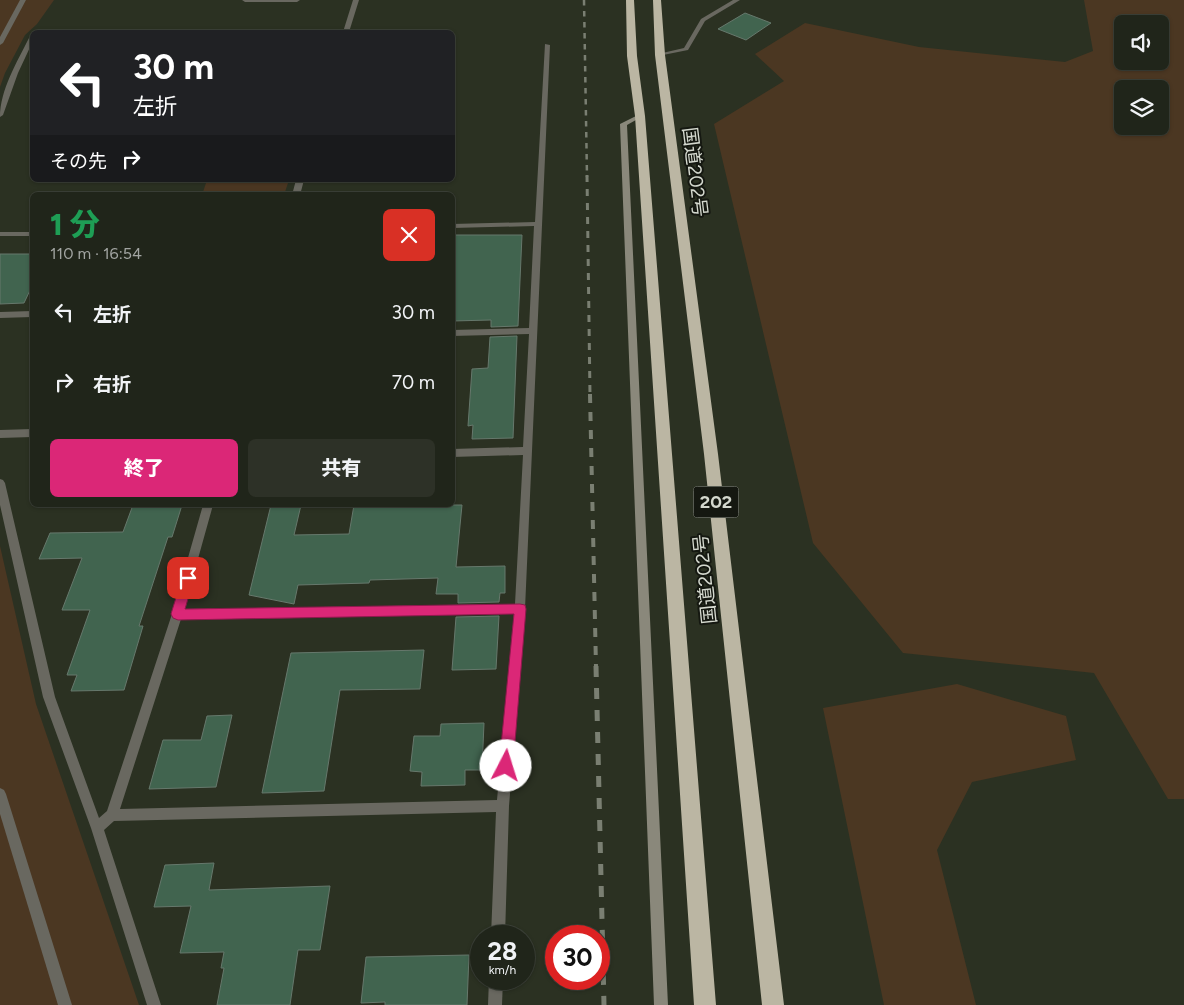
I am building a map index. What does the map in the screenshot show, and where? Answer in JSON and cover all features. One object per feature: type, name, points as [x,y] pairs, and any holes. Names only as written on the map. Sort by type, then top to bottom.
[{"type":"highway","name":"国道202号","points":[[630,0],[632,56],[640,116],[705,1005]]},
{"type":"highway","name":"国道202号","points":[[657,0],[660,55],[711,454],[773,1005]]},
{"type":"main road","points":[[640,116],[624,124],[661,1005]]},
{"type":"street","points":[[0,43],[23,0]]},
{"type":"street","points":[[245,0],[297,0]]},
{"type":"street","points":[[347,30],[356,0]]},
{"type":"street","points":[[660,55],[686,49],[702,20],[737,0]]},
{"type":"street","points":[[0,115],[15,73],[30,42]]},
{"type":"street","points":[[498,925],[503,806],[520,609],[547,45]]},
{"type":"street","points":[[455,226],[538,224]]},
{"type":"street","points":[[0,234],[30,234]]},
{"type":"street","points":[[0,315],[30,314]]},
{"type":"street","points":[[455,333],[534,331]]},
{"type":"street","points":[[0,434],[30,433]]},
{"type":"street","points":[[455,453],[528,451]]},
{"type":"street","points":[[0,483],[49,697],[97,828],[154,1005]]},
{"type":"street","points":[[97,828],[112,815],[178,614],[207,507]]},
{"type":"street","points":[[178,614],[520,609]]},
{"type":"street","points":[[0,794],[65,1005]]},
{"type":"street","points":[[112,815],[503,806]]},
{"type":"street","points":[[495,1005],[496,990]]},
{"type":"shaded area","points":[[0,0],[54,0],[37,24],[25,35],[5,73],[0,87]]},
{"type":"shaded area","points":[[1084,0],[1184,0],[1184,799],[1168,799],[1094,673],[903,653],[813,543],[714,124],[784,81],[755,54],[805,23],[919,47],[1065,62],[1093,51]]},
{"type":"shaded area","points":[[206,182],[288,182],[285,192],[203,192]]},
{"type":"shaded area","points":[[0,546],[36,704],[139,1005],[0,1005]]},
{"type":"shaded area","points":[[957,684],[1066,716],[1076,760],[972,782],[937,850],[976,1005],[884,1005],[823,708]]},
{"type":"building","points":[[745,13],[771,23],[746,40],[718,29]]},
{"type":"building","points":[[455,235],[522,235],[518,326],[491,327],[491,320],[455,321]]},
{"type":"building","points":[[0,254],[30,254],[30,290],[24,303],[0,304]]},
{"type":"building","points":[[517,336],[513,438],[472,439],[473,425],[468,426],[472,369],[488,368],[490,337]]},
{"type":"building","points":[[455,505],[462,505],[456,567],[505,566],[505,593],[500,593],[499,602],[458,603],[458,594],[436,594],[438,578],[370,580],[369,583],[298,585],[294,604],[249,595],[271,507],[301,507],[294,535],[349,534],[354,507],[455,507]]},
{"type":"building","points":[[132,507],[181,507],[172,537],[168,537],[139,626],[143,626],[124,690],[71,691],[77,675],[67,675],[90,610],[62,610],[82,558],[39,559],[50,533],[123,532]]},
{"type":"building","points":[[499,616],[496,669],[452,670],[456,617]]},
{"type":"building","points":[[424,650],[420,689],[340,690],[324,791],[262,793],[291,653]]},
{"type":"building","points":[[232,715],[216,787],[149,789],[163,740],[201,740],[207,716]]},
{"type":"building","points":[[484,723],[482,770],[465,770],[465,785],[421,786],[422,772],[410,771],[414,736],[440,736],[441,724]]},
{"type":"building","points":[[214,863],[209,890],[330,886],[320,950],[298,950],[290,1005],[217,1005],[224,968],[221,968],[224,952],[180,953],[191,906],[154,907],[165,865]]},
{"type":"building","points":[[469,955],[467,1005],[385,1005],[385,1002],[361,1003],[366,957]]},
{"type":"railway","points":[[584,0],[587,177]]},
{"type":"railway","points":[[587,175],[590,395]]},
{"type":"railway","points":[[590,394],[596,667]]},
{"type":"railway","points":[[596,666],[604,1005]]},
{"type":"route","points":[[188,578],[178,614],[520,609],[506,766]]}]
